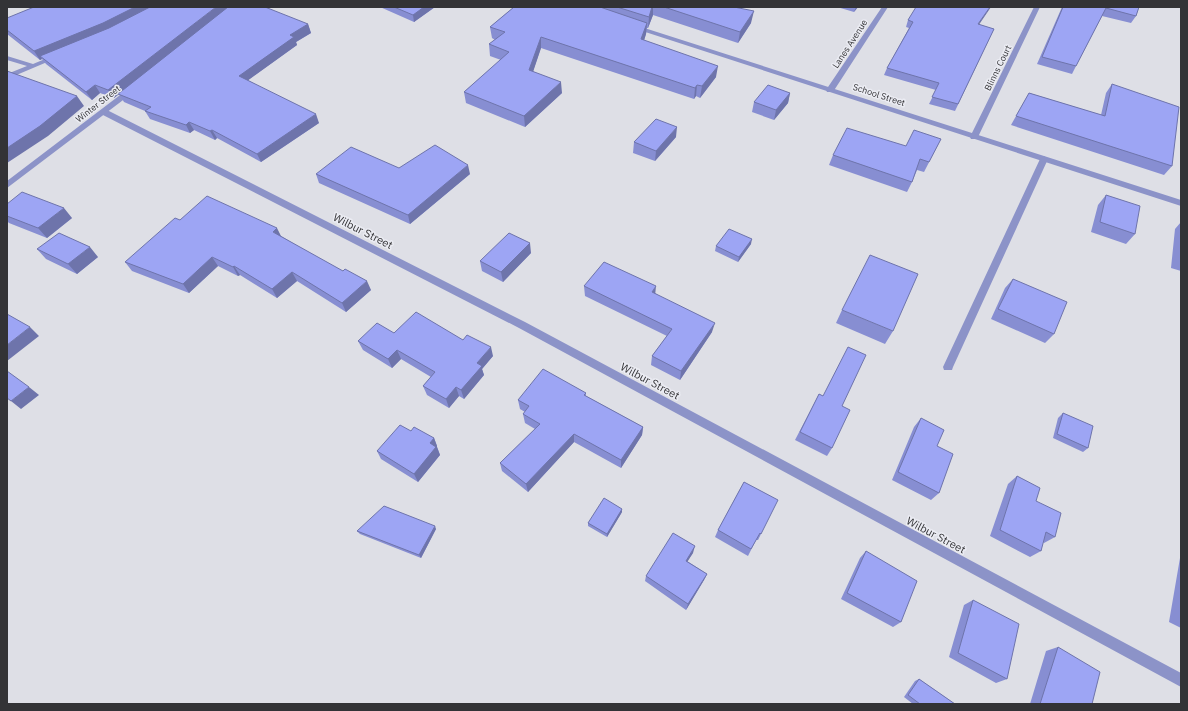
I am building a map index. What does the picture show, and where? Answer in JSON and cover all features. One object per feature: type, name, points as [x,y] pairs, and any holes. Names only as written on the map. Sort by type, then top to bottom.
[{"type":"street","name":"Lanes Avenue","points":[[830,90],[885,7]]},
{"type":"street","name":"Blinns Court","points":[[974,137],[1037,7]]},
{"type":"street","name":"School Street","points":[[624,24],[1181,203]]},
{"type":"street","points":[[7,77],[63,54]]},
{"type":"street","points":[[7,58],[34,66]]},
{"type":"street","name":"Winter Street","points":[[7,185],[140,84]]},
{"type":"street","name":"Wilbur Street","points":[[104,112],[522,325],[1181,680]]},
{"type":"street","points":[[948,367],[1044,159]]},
{"type":"building","points":[[34,7],[135,7],[103,23],[34,51],[7,30],[7,18]]},
{"type":"building","points":[[150,7],[216,7],[108,90],[95,85],[86,92],[40,56],[109,28]]},
{"type":"building","points":[[228,7],[265,7],[308,24],[290,35],[294,37],[239,76],[316,114],[257,154],[212,130],[210,131],[189,122],[186,125],[145,111],[151,107],[118,94]]},
{"type":"building","points":[[394,7],[424,7],[413,15]]},
{"type":"building","points":[[514,7],[600,7],[647,23],[641,39],[718,66],[702,86],[697,85],[695,88],[541,37],[529,70],[561,82],[524,116],[464,92],[509,52],[489,44],[505,32],[490,27]]},
{"type":"building","points":[[617,7],[652,7],[649,17]]},
{"type":"building","points":[[664,7],[734,7],[754,11],[740,32]]},
{"type":"building","points":[[916,7],[990,7],[978,24],[994,29],[958,104],[932,97],[939,83],[887,68],[913,22],[908,20]]},
{"type":"building","points":[[1063,7],[1139,7],[1136,16],[1106,8],[1076,66],[1042,57]]},
{"type":"building","points":[[7,71],[77,96],[40,126],[7,148]]},
{"type":"building","points":[[1112,84],[1179,107],[1172,166],[1016,116],[1029,93],[1105,116]]},
{"type":"building","points":[[768,85],[790,93],[776,110],[754,102]]},
{"type":"building","points":[[656,119],[677,127],[656,151],[634,142]]},
{"type":"building","points":[[847,128],[906,146],[914,130],[941,139],[929,162],[920,159],[912,182],[833,155]]},
{"type":"building","points":[[435,145],[468,165],[408,215],[316,174],[351,147],[399,168]]},
{"type":"building","points":[[22,192],[64,208],[38,228],[7,216],[7,204]]},
{"type":"building","points":[[1106,195],[1140,206],[1135,234],[1100,222]]},
{"type":"building","points":[[207,196],[277,228],[273,232],[343,271],[345,269],[367,281],[342,303],[292,272],[272,289],[234,266],[233,267],[212,257],[183,284],[125,262],[175,218],[180,220]]},
{"type":"building","points":[[729,229],[752,239],[739,257],[716,246]]},
{"type":"building","points":[[59,233],[90,247],[68,264],[37,249]]},
{"type":"building","points":[[509,233],[530,243],[501,272],[480,261]]},
{"type":"building","points":[[870,255],[918,274],[893,331],[842,310]]},
{"type":"building","points":[[604,262],[656,286],[652,292],[715,323],[681,371],[652,356],[672,329],[584,286]]},
{"type":"building","points":[[1013,279],[1067,302],[1054,334],[998,309]]},
{"type":"building","points":[[416,312],[463,340],[467,335],[491,347],[477,363],[482,366],[461,390],[456,387],[446,399],[423,386],[435,372],[397,350],[388,359],[358,341],[377,323],[394,333]]},
{"type":"building","points":[[7,314],[30,327],[7,345]]},
{"type":"building","points":[[848,347],[866,355],[842,406],[850,410],[832,448],[800,432],[819,394],[823,396]]},
{"type":"building","points":[[543,369],[586,393],[584,395],[643,427],[621,460],[574,434],[526,484],[500,463],[540,424],[523,414],[529,406],[518,400]]},
{"type":"building","points":[[7,371],[29,387],[11,401],[7,398]]},
{"type":"building","points":[[1063,413],[1093,426],[1088,448],[1057,434]]},
{"type":"building","points":[[921,418],[944,430],[937,446],[953,454],[939,493],[898,472]]},
{"type":"building","points":[[400,425],[411,431],[414,427],[434,438],[430,443],[436,447],[414,474],[377,451]]},
{"type":"building","points":[[1017,476],[1040,488],[1036,501],[1061,513],[1055,537],[1046,532],[1041,551],[1000,530]]},
{"type":"building","points":[[744,482],[778,500],[761,534],[760,533],[751,549],[718,530]]},
{"type":"building","points":[[604,498],[622,509],[607,534],[588,523]]},
{"type":"building","points":[[384,506],[435,526],[419,555],[357,531]]},
{"type":"building","points":[[673,533],[695,546],[686,561],[707,574],[688,604],[646,576]]},
{"type":"building","points":[[866,551],[917,581],[901,622],[847,593]]},
{"type":"building","points":[[973,600],[1019,624],[1007,679],[958,653]]},
{"type":"building","points":[[1058,647],[1100,672],[1092,704],[1040,704]]},
{"type":"building","points":[[919,679],[955,704],[920,704],[908,695]]}]
